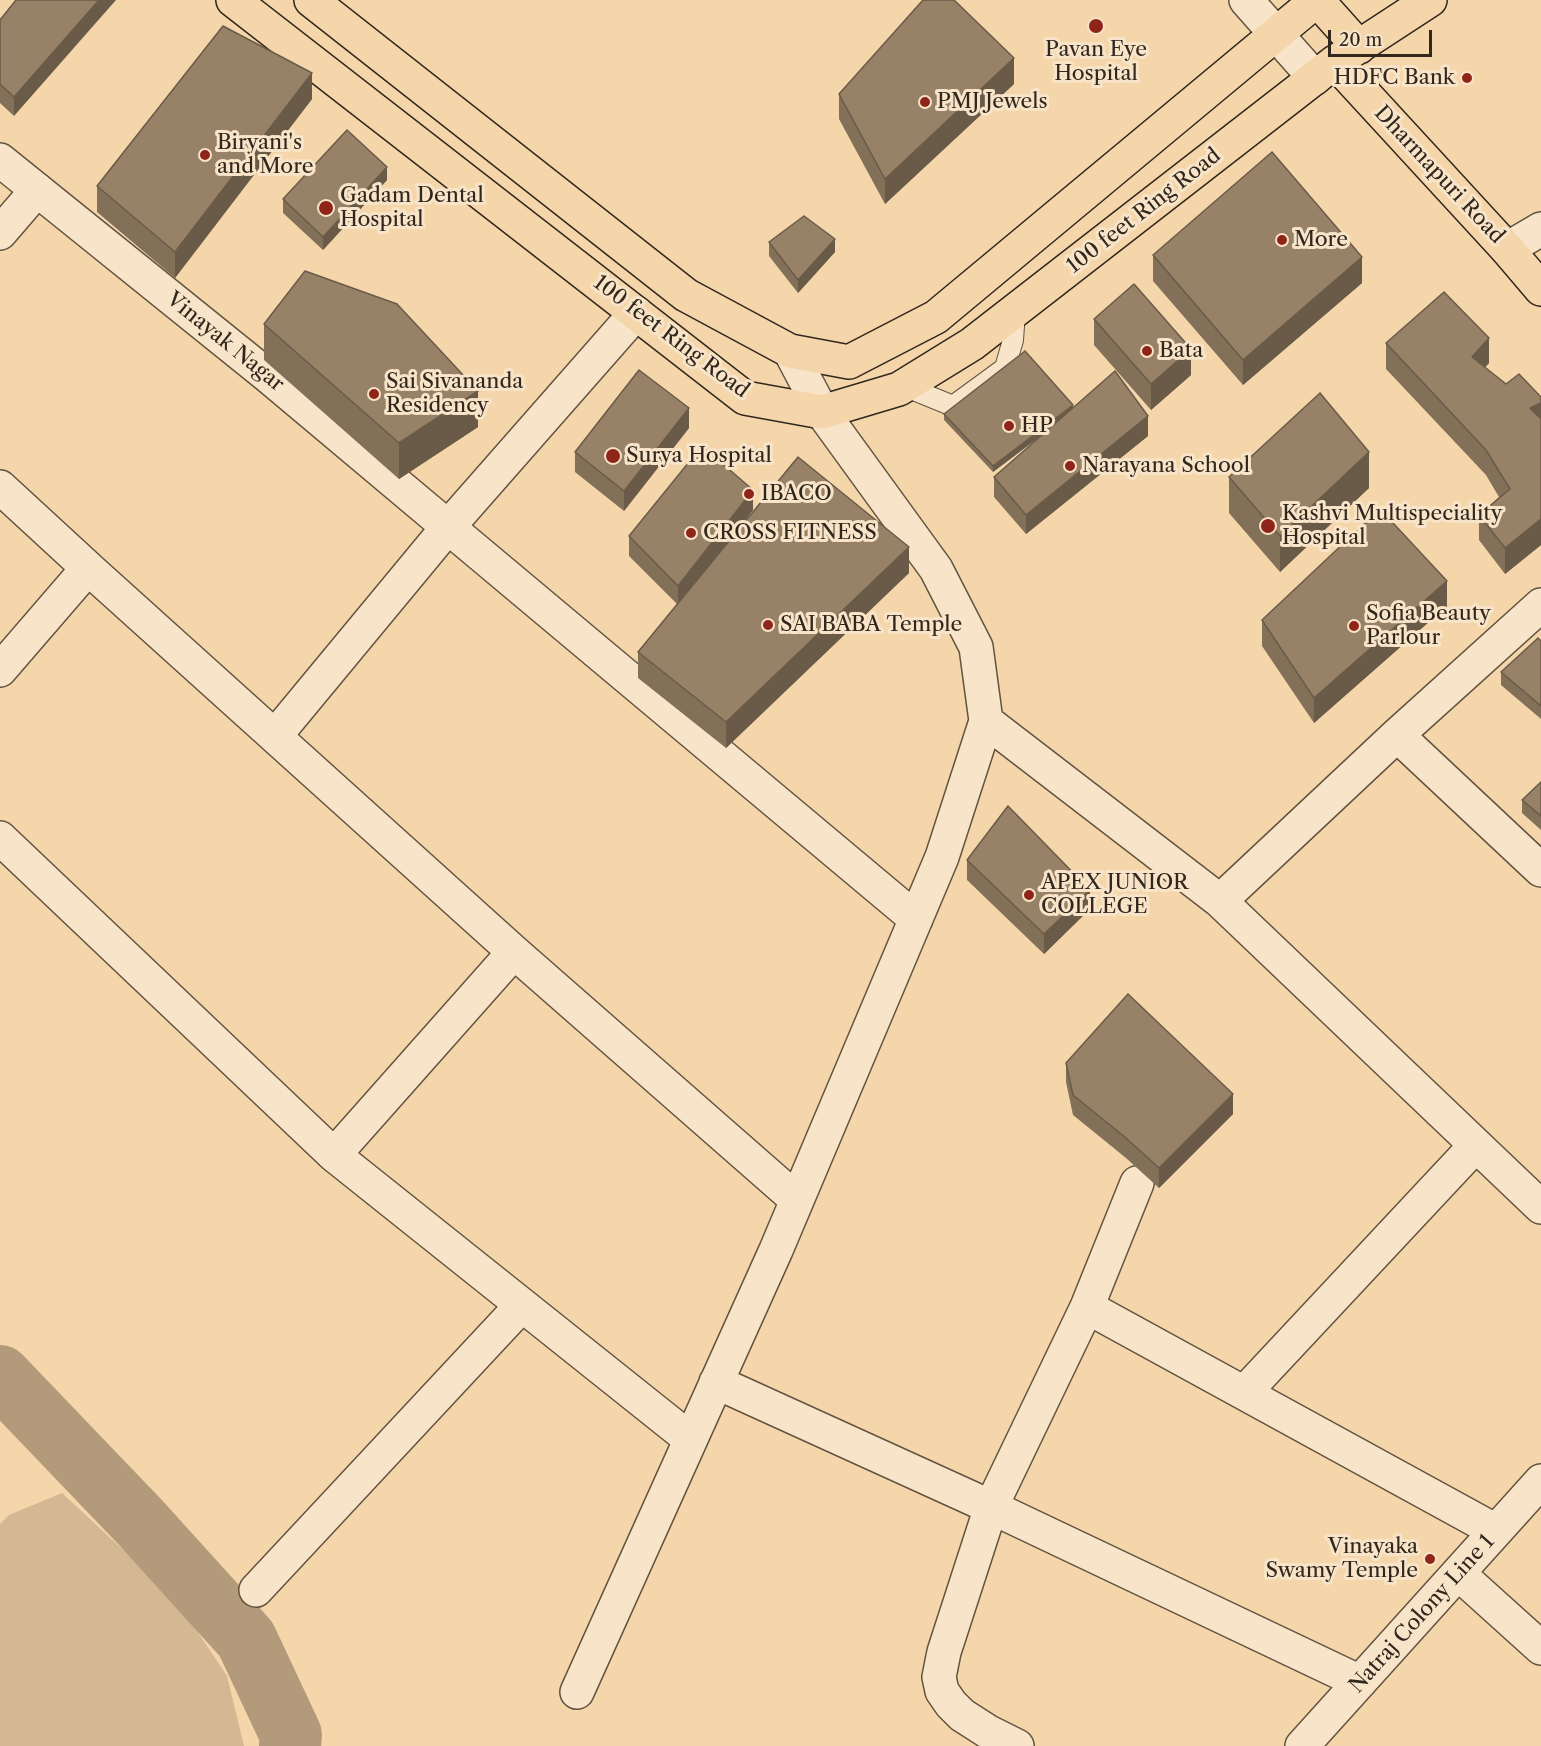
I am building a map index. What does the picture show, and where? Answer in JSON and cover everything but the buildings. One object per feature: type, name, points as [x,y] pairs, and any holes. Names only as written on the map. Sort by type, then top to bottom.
[{"type":"main road","name":"100 feet Ring Road","points":[[233,0],[745,398],[822,412],[899,389],[972,344],[1336,63],[1430,0]]},
{"type":"main road","name":"100 feet Ring Road","points":[[311,0],[686,295],[790,351],[849,362],[936,317],[1317,0]]},
{"type":"main road","name":"Dharmapuri Road","points":[[1317,0],[1336,63],[1541,289]]},
{"type":"street","points":[[1246,0],[1276,35],[1336,63]]},
{"type":"street","name":"Vinayak Nagar","points":[[0,160],[268,376],[916,919]]},
{"type":"street","points":[[0,233],[37,190]]},
{"type":"street","points":[[1507,249],[1541,229]]},
{"type":"street","points":[[275,736],[448,527],[636,313]]},
{"type":"street","points":[[577,1692],[797,1200],[916,919],[942,857],[986,722],[976,647],[936,569],[822,412],[790,351]]},
{"type":"street","points":[[0,487],[514,952],[797,1200]]},
{"type":"street","points":[[0,670],[88,568]]},
{"type":"street","points":[[1220,902],[1397,735],[1541,605]]},
{"type":"street","points":[[986,722],[1220,902],[1541,1207]]},
{"type":"street","points":[[1397,735],[1541,870]]},
{"type":"street","points":[[0,838],[334,1155],[690,1439]]},
{"type":"street","points":[[334,1155],[514,952]]},
{"type":"street","points":[[1244,1393],[1476,1145]]},
{"type":"street","points":[[1017,1746],[987,1731],[962,1715],[951,1704],[942,1691],[939,1677],[944,1652],[992,1507],[1087,1307],[1137,1183]]},
{"type":"street","points":[[256,1590],[522,1305]]},
{"type":"street","points":[[1087,1307],[1496,1531]]},
{"type":"street","points":[[716,1382],[992,1507],[1360,1682]]},
{"type":"street","name":"Natraj Colony Line 1","points":[[1302,1746],[1541,1481]]},
{"type":"street","points":[[1459,1574],[1541,1648]]},
{"type":"shaded area","points":[[62,1493],[175,1598],[227,1676],[244,1746],[0,1746],[0,1524],[9,1515]]},
{"type":"waterway","points":[[0,1376],[140,1522],[246,1639],[291,1735],[290,1746]]},
{"type":"place","name":"Pavan Eye Hospital","points":[[1096,26]]},
{"type":"place","name":"HDFC Bank","points":[[1467,78]]},
{"type":"place","name":"PMJ Jewels","points":[[925,102]]},
{"type":"place","name":"Biryani's and More","points":[[205,155]]},
{"type":"place","name":"Gadam Dental Hospital","points":[[326,208]]},
{"type":"place","name":"More","points":[[1282,240]]},
{"type":"place","name":"Bata","points":[[1147,351]]},
{"type":"place","name":"Sai Sivananda Residency","points":[[374,394]]},
{"type":"place","name":"HP","points":[[1009,426]]},
{"type":"place","name":"Surya Hospital","points":[[613,456]]},
{"type":"place","name":"Narayana School","points":[[1070,466]]},
{"type":"place","name":"IBACO","points":[[749,494]]},
{"type":"place","name":"Kashvi Multispeciality Hospital","points":[[1268,526]]},
{"type":"place","name":"CROSS FITNESS","points":[[691,533]]},
{"type":"place","name":"SAI BABA Temple","points":[[768,625]]},
{"type":"place","name":"Sofia Beauty Parlour","points":[[1354,626]]},
{"type":"place","name":"APEX JUNIOR COLLEGE","points":[[1029,895]]},
{"type":"place","name":"Vinayaka Swamy Temple","points":[[1430,1559]]}]
